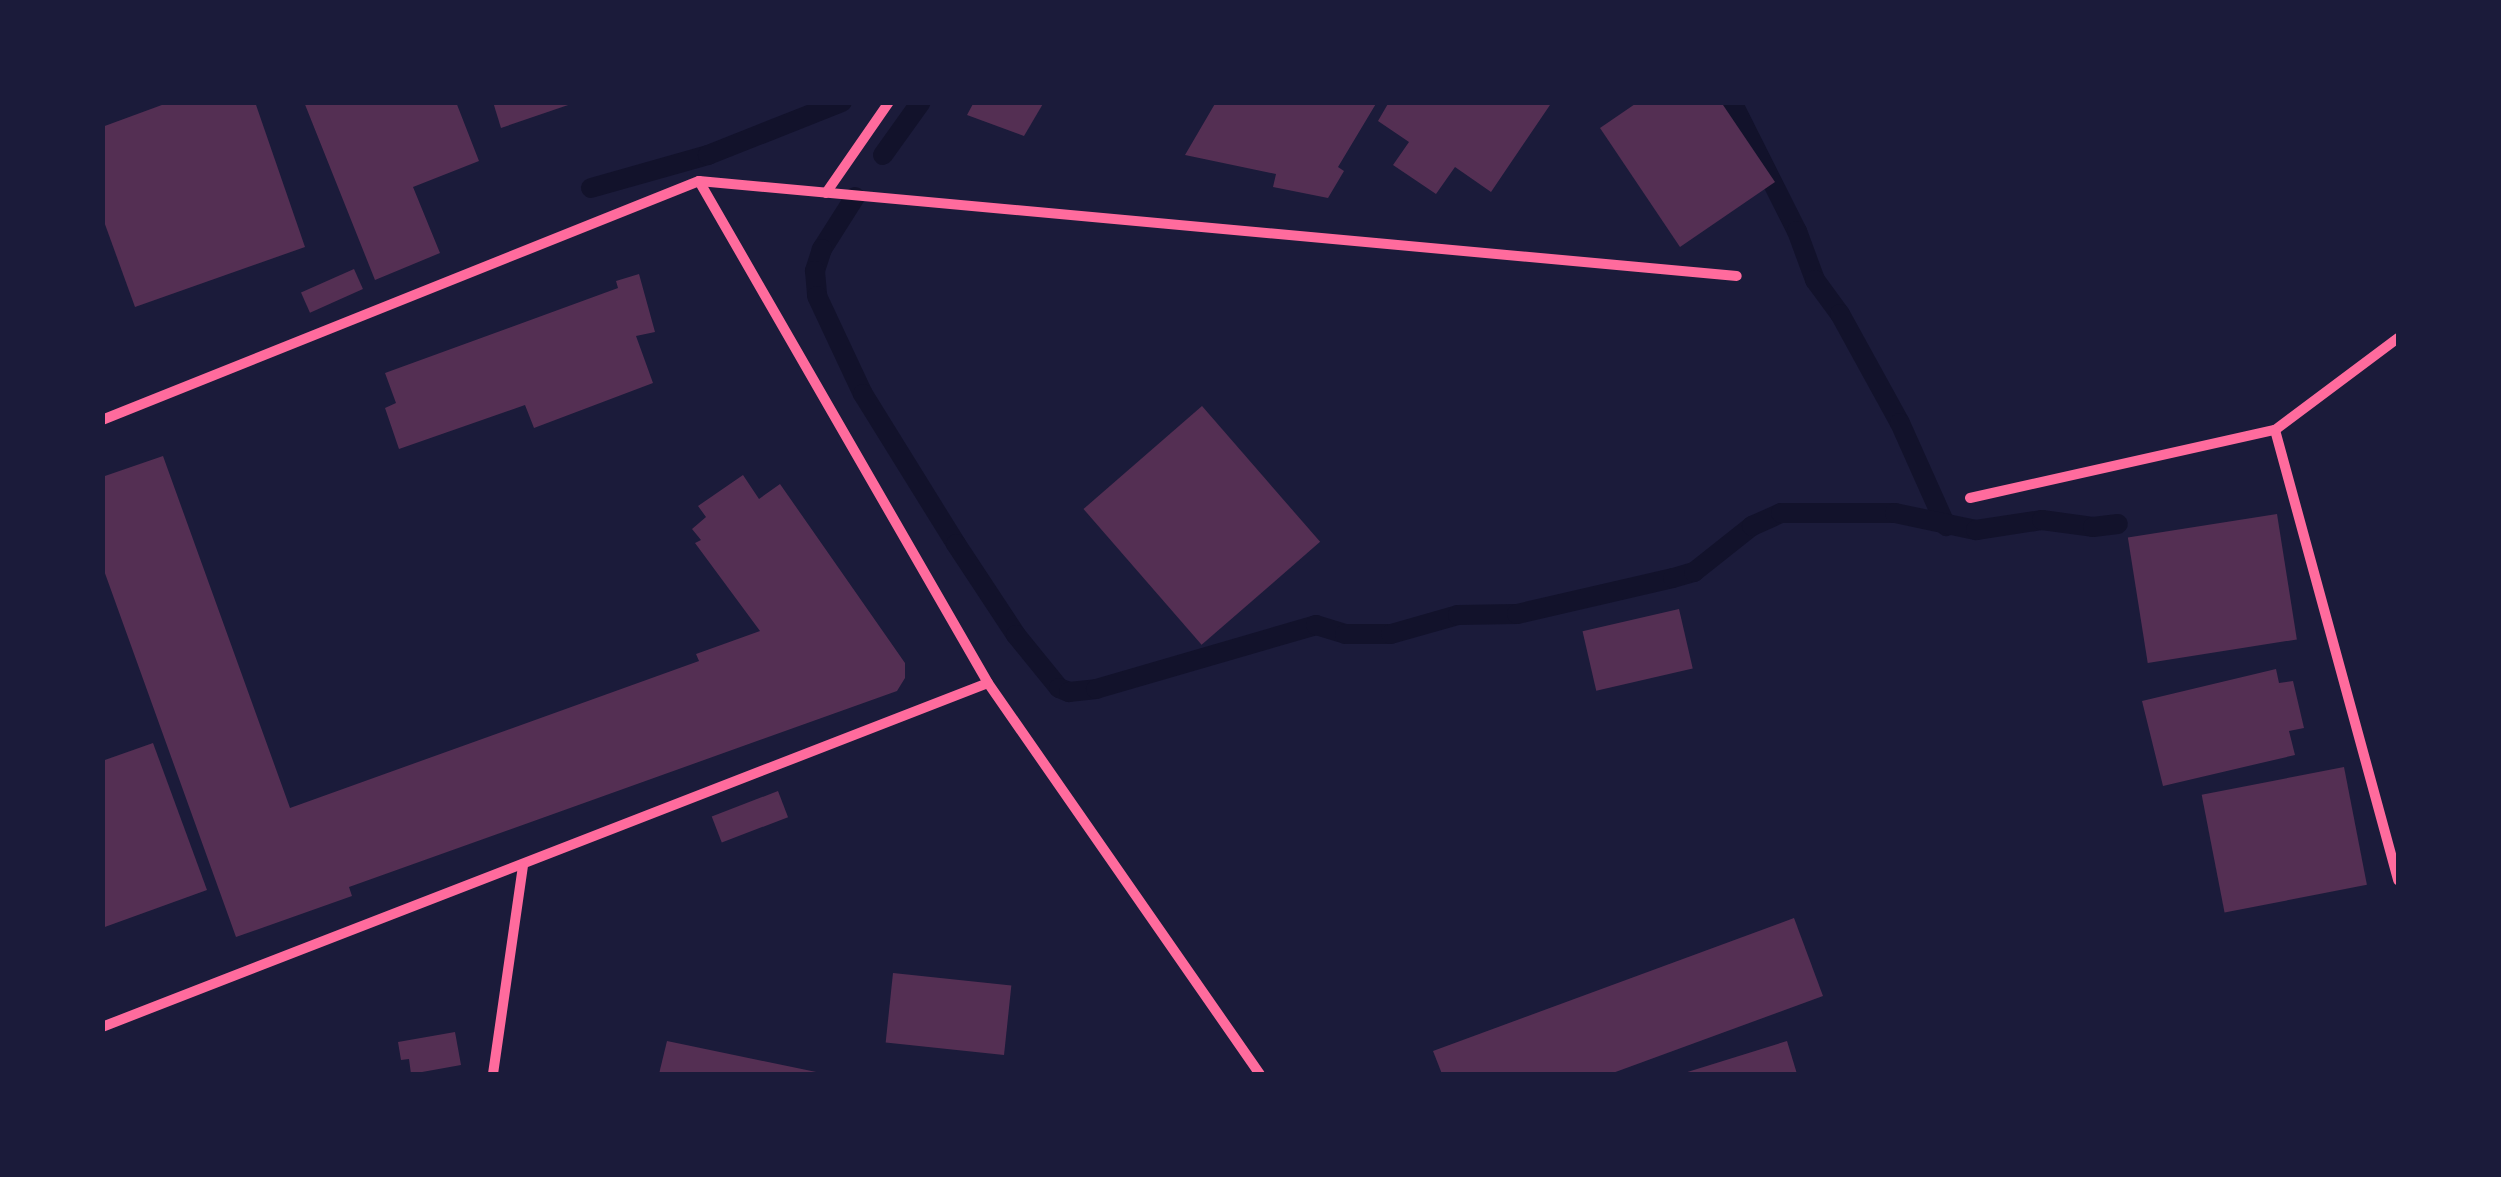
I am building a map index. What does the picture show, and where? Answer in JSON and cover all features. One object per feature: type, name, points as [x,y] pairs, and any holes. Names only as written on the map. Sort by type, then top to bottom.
[{"type":"street","points":[[826,193],[888,102]]},
{"type":"street","points":[[699,181],[988,683],[1260,1074]]},
{"type":"street","points":[[102,420],[699,181],[1737,276]]},
{"type":"street","points":[[1970,498],[2275,430],[2398,338]]},
{"type":"street","points":[[2275,430],[2394,841],[2398,880]]},
{"type":"street","points":[[102,1026],[523,867],[988,683]]},
{"type":"street","points":[[493,1074],[523,867]]},
{"type":"building","points":[[170,102],[255,102],[305,247],[135,307],[102,216],[102,127]]},
{"type":"building","points":[[304,102],[456,102],[479,161],[413,187],[440,253],[375,280]]},
{"type":"building","points":[[493,102],[574,102],[574,103],[501,128]]},
{"type":"building","points":[[974,102],[1044,102],[1024,136],[967,115]]},
{"type":"building","points":[[1216,102],[1377,102],[1338,167],[1344,171],[1328,198],[1273,187],[1276,174],[1185,155]]},
{"type":"building","points":[[1389,102],[1552,102],[1491,192],[1455,167],[1436,194],[1393,165],[1409,142],[1378,121]]},
{"type":"building","points":[[1638,102],[1721,102],[1775,182],[1680,247],[1600,128]]},
{"type":"building","points":[[354,269],[363,289],[310,313],[301,293]]},
{"type":"building","points":[[639,274],[655,332],[636,336],[653,383],[534,428],[525,405],[399,449],[385,408],[396,403],[385,373],[618,288],[616,281]]},
{"type":"building","points":[[1202,406],[1320,542],[1202,645],[1084,509]]},
{"type":"building","points":[[163,456],[290,808],[699,661],[696,654],[760,631],[695,543],[701,540],[692,529],[706,517],[698,506],[743,475],[759,499],[780,484],[905,663],[905,678],[897,691],[349,887],[352,896],[236,937],[102,565],[102,477]]},
{"type":"building","points":[[2277,514],[2297,639],[2148,663],[2128,538]]},
{"type":"building","points":[[1679,609],[1693,668],[1596,691],[1583,631]]},
{"type":"building","points":[[2276,669],[2279,683],[2293,681],[2304,728],[2289,731],[2295,755],[2163,786],[2142,701]]},
{"type":"building","points":[[153,743],[207,890],[102,928],[102,761]]},
{"type":"building","points":[[2344,767],[2367,885],[2225,912],[2202,795]]},
{"type":"building","points":[[778,791],[788,817],[722,843],[712,816]]},
{"type":"building","points":[[1794,918],[1823,996],[1610,1074],[1442,1074],[1433,1051]]},
{"type":"building","points":[[893,973],[1011,985],[1004,1055],[886,1043]]},
{"type":"building","points":[[455,1032],[461,1065],[411,1074],[409,1059],[401,1060],[398,1042]]},
{"type":"building","points":[[667,1041],[821,1073],[821,1074],[659,1074]]},
{"type":"building","points":[[1787,1041],[1797,1074],[1681,1074]]},
{"type":"waterway","points":[[591,188],[708,155],[842,102]]},
{"type":"waterway","points":[[883,155],[921,102]]},
{"type":"waterway","points":[[1732,102],[1797,231],[1815,280],[1840,314],[1900,423],[1946,526]]},
{"type":"waterway","points":[[855,197],[822,249],[815,271],[817,296],[863,394],[956,544],[1016,635],[1059,688],[1069,692],[1096,689],[1316,625],[1345,634],[1391,634],[1458,615],[1517,614],[1673,578],[1694,572],[1752,526],[1781,513],[1895,513],[1976,530],[2042,520],[2093,527],[2118,524]]}]
